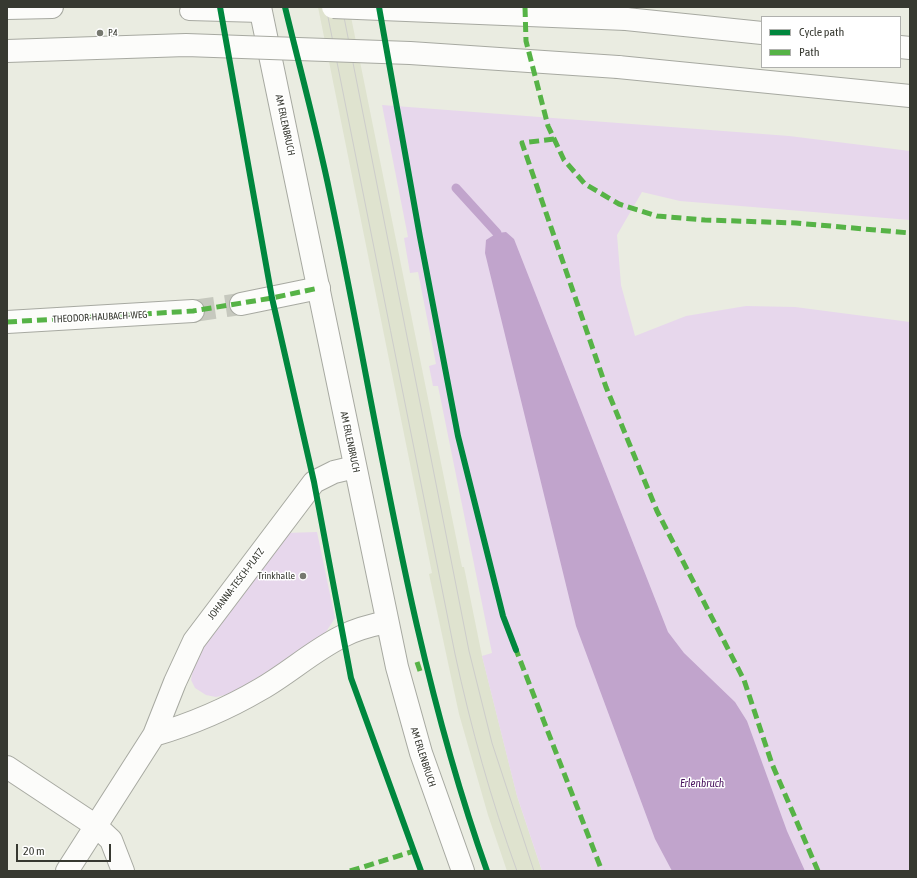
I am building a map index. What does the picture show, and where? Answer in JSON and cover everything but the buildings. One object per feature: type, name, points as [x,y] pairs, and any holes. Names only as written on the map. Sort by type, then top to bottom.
[{"type":"main road","points":[[7,8],[52,7]]},
{"type":"main road","points":[[333,7],[626,19],[761,33]]},
{"type":"main road","name":"AM ERLENBRUCH","points":[[261,10],[397,667],[421,753],[463,871]]},
{"type":"main road","points":[[7,51],[194,45],[410,53],[618,67],[910,96]]},
{"type":"main road","points":[[241,304],[319,288]]},
{"type":"main road","name":"THEODOR-HAUBACH-WEG","points":[[7,322],[193,312]]},
{"type":"main road","name":"JOHANNA-TESCH-PLATZ","points":[[67,871],[154,734],[187,656],[205,624],[314,482],[334,472],[355,467]]},
{"type":"main road","points":[[154,734],[190,724],[214,714],[261,689],[343,636],[364,627],[387,622]]},
{"type":"main road","points":[[7,767],[96,826],[111,840],[123,871]]},
{"type":"lane","points":[[189,11],[261,10]]},
{"type":"shaded area","points":[[318,7],[349,7],[462,567],[464,567],[482,656],[517,796],[542,871],[507,871],[488,815],[459,714],[429,574],[432,573]]},
{"type":"shaded area","points":[[382,105],[789,136],[910,151],[910,220],[680,201],[642,192],[617,235],[621,285],[635,336],[686,316],[746,306],[795,307],[910,322],[910,871],[542,871],[517,796],[482,656],[492,653],[438,386],[433,386],[429,366],[436,364],[418,272],[410,273],[404,238],[408,237]]},
{"type":"shaded area","points":[[317,532],[335,618],[318,644],[243,691],[216,697],[206,695],[195,688],[191,680],[194,662],[204,641],[285,533]]},
{"type":"water","name":"Erlenbruch","points":[[506,232],[514,239],[668,632],[684,653],[735,702],[747,721],[787,831],[805,871],[672,871],[655,839],[576,626],[485,253],[486,240],[497,233]]},
{"type":"waterway","points":[[456,188],[497,233]]},
{"type":"tunnel","points":[[193,311],[241,304]]},
{"type":"tram line","points":[[326,7],[455,654],[482,764],[517,871]]},
{"type":"tram line","points":[[342,7],[469,651],[492,743],[534,871]]},
{"type":"marked path","points":[[525,7],[526,41],[548,126],[564,160],[585,184],[619,204],[657,216],[705,220],[796,223],[910,233]]},
{"type":"marked path","points":[[554,139],[522,143],[606,387],[657,511],[744,680],[772,764],[818,871]]},
{"type":"marked path","points":[[7,322],[193,311],[272,298],[319,288]]},
{"type":"marked path","points":[[515,647],[602,871]]},
{"type":"marked path","points":[[417,662],[420,671]]},
{"type":"marked path","points":[[350,871],[414,851]]},
{"type":"cycle path","points":[[220,7],[272,298],[314,482],[351,678],[421,871]]},
{"type":"cycle path","points":[[285,7],[330,194],[397,535],[416,620],[436,705],[460,788],[487,871]]},
{"type":"cycle path","points":[[379,7],[420,237],[458,436],[503,616],[516,650]]},
{"type":"place","name":"P4","points":[[100,33]]},
{"type":"place","name":"Trinkhalle","points":[[303,576]]}]
